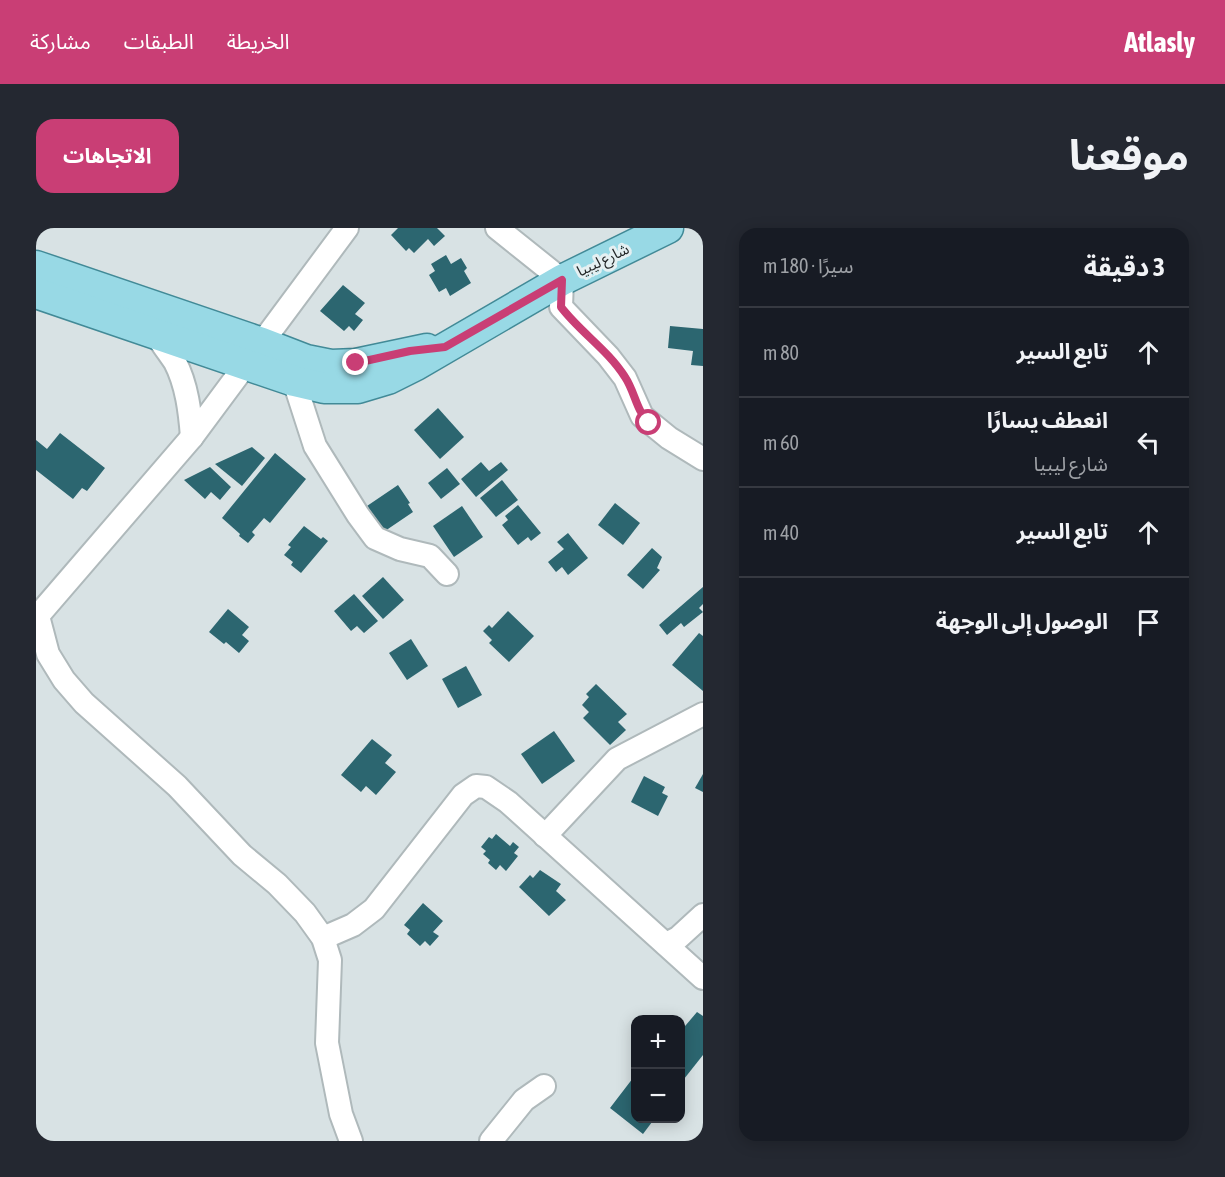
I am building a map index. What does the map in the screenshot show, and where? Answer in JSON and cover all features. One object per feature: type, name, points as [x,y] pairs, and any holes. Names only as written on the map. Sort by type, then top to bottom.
[{"type":"main road","name":"شارع ليبيا","points":[[254,354],[294,381],[324,388],[358,388],[387,379],[416,365],[562,280],[668,228]]},
{"type":"main road","points":[[36,266],[254,354]]},
{"type":"main road","points":[[36,293],[156,334],[254,354],[331,365],[356,363],[410,351],[445,347]]},
{"type":"street","points":[[347,228],[192,437],[37,617],[48,654],[64,680],[84,704],[177,786],[242,855],[277,884],[306,913],[323,938],[330,960],[327,1043],[341,1114],[351,1141]]},
{"type":"street","points":[[497,228],[562,280],[561,307],[608,356],[625,378],[642,416],[669,438],[703,459]]},
{"type":"street","points":[[156,334],[175,363],[183,384],[190,413],[192,437]]},
{"type":"street","points":[[294,381],[315,446],[375,538],[400,549],[430,556],[447,574]]},
{"type":"street","points":[[545,836],[617,759],[703,714]]},
{"type":"street","points":[[323,938],[353,925],[374,909],[463,795],[476,786],[486,787],[498,794],[703,978]]},
{"type":"street","points":[[666,944],[678,938],[703,915]]},
{"type":"street","points":[[491,1141],[524,1100],[544,1086]]},
{"type":"building","points":[[398,228],[437,228],[445,236],[434,246],[428,239],[414,253],[409,248],[406,251],[391,235]]},
{"type":"building","points":[[446,255],[451,264],[461,258],[467,268],[464,271],[471,283],[450,296],[446,288],[439,292],[429,275],[435,271],[431,264]]},
{"type":"building","points":[[343,285],[365,303],[355,314],[363,320],[354,331],[349,326],[344,331],[320,311]]},
{"type":"building","points":[[670,326],[703,329],[703,366],[691,365],[693,351],[668,348]]},
{"type":"building","points":[[438,408],[464,437],[440,459],[414,430]]},
{"type":"building","points":[[60,433],[105,468],[87,491],[82,488],[73,499],[36,470],[36,440],[47,449]]},
{"type":"building","points":[[252,447],[265,458],[242,486],[215,464]]},
{"type":"building","points":[[275,453],[306,479],[270,523],[264,518],[252,532],[255,535],[248,543],[222,518]]},
{"type":"building","points":[[481,462],[489,471],[501,462],[508,470],[476,497],[461,479]]},
{"type":"building","points":[[210,467],[231,487],[220,500],[211,492],[205,499],[184,480]]},
{"type":"building","points":[[447,468],[460,484],[441,499],[428,483]]},
{"type":"building","points":[[502,480],[518,500],[496,517],[480,498]]},
{"type":"building","points":[[398,485],[413,512],[385,531],[367,506]]},
{"type":"building","points":[[615,503],[640,523],[623,545],[598,525]]},
{"type":"building","points":[[518,505],[541,533],[531,541],[528,537],[518,545],[502,525],[508,520],[505,516]]},
{"type":"building","points":[[462,506],[483,537],[454,557],[433,526]]},
{"type":"building","points":[[304,526],[321,539],[323,537],[328,541],[301,573],[284,555],[291,547],[288,545]]},
{"type":"building","points":[[568,533],[588,558],[568,575],[562,567],[556,572],[548,562],[564,549],[557,542]]},
{"type":"building","points":[[652,548],[662,557],[657,568],[660,570],[643,589],[627,575]]},
{"type":"building","points":[[383,577],[404,600],[383,619],[362,596]]},
{"type":"building","points":[[703,587],[703,604],[699,608],[703,612],[684,627],[681,623],[667,635],[659,625]]},
{"type":"building","points":[[354,594],[378,621],[364,633],[357,626],[351,631],[334,611]]},
{"type":"building","points":[[228,609],[249,627],[242,635],[249,641],[239,653],[209,632]]},
{"type":"building","points":[[508,611],[534,636],[509,662],[489,643],[492,640],[483,631],[489,625],[492,628]]},
{"type":"building","points":[[699,633],[703,636],[703,691],[672,665]]},
{"type":"building","points":[[411,639],[428,666],[407,680],[389,653]]},
{"type":"building","points":[[466,666],[482,695],[458,708],[442,679]]},
{"type":"building","points":[[596,684],[627,714],[618,722],[626,730],[610,745],[583,718],[589,712],[582,705],[589,697],[586,694]]},
{"type":"building","points":[[554,731],[575,761],[542,784],[521,754]]},
{"type":"building","points":[[372,739],[392,755],[385,763],[396,772],[376,795],[366,786],[361,792],[341,775]]},
{"type":"building","points":[[703,774],[703,792],[695,788]]},
{"type":"building","points":[[644,776],[665,787],[662,793],[668,796],[658,816],[631,802]]},
{"type":"building","points":[[496,834],[510,846],[513,842],[519,847],[514,853],[518,856],[506,871],[500,865],[496,870],[488,863],[490,860],[483,854],[486,851],[481,847],[489,837],[492,839]]},
{"type":"building","points":[[540,870],[561,884],[556,891],[566,900],[549,916],[519,887],[530,875],[533,878]]},
{"type":"building","points":[[423,903],[443,921],[433,932],[439,936],[430,946],[425,941],[420,946],[407,934],[410,930],[404,925]]},
{"type":"building","points":[[697,1012],[703,1016],[703,1055],[685,1078],[685,1069],[685,1026]]},
{"type":"building","points":[[631,1081],[631,1123],[651,1123],[643,1134],[610,1108]]},
{"type":"route","points":[[356,363],[410,351],[445,347],[562,280],[561,307],[608,356],[625,378],[642,416],[649,423]]}]
